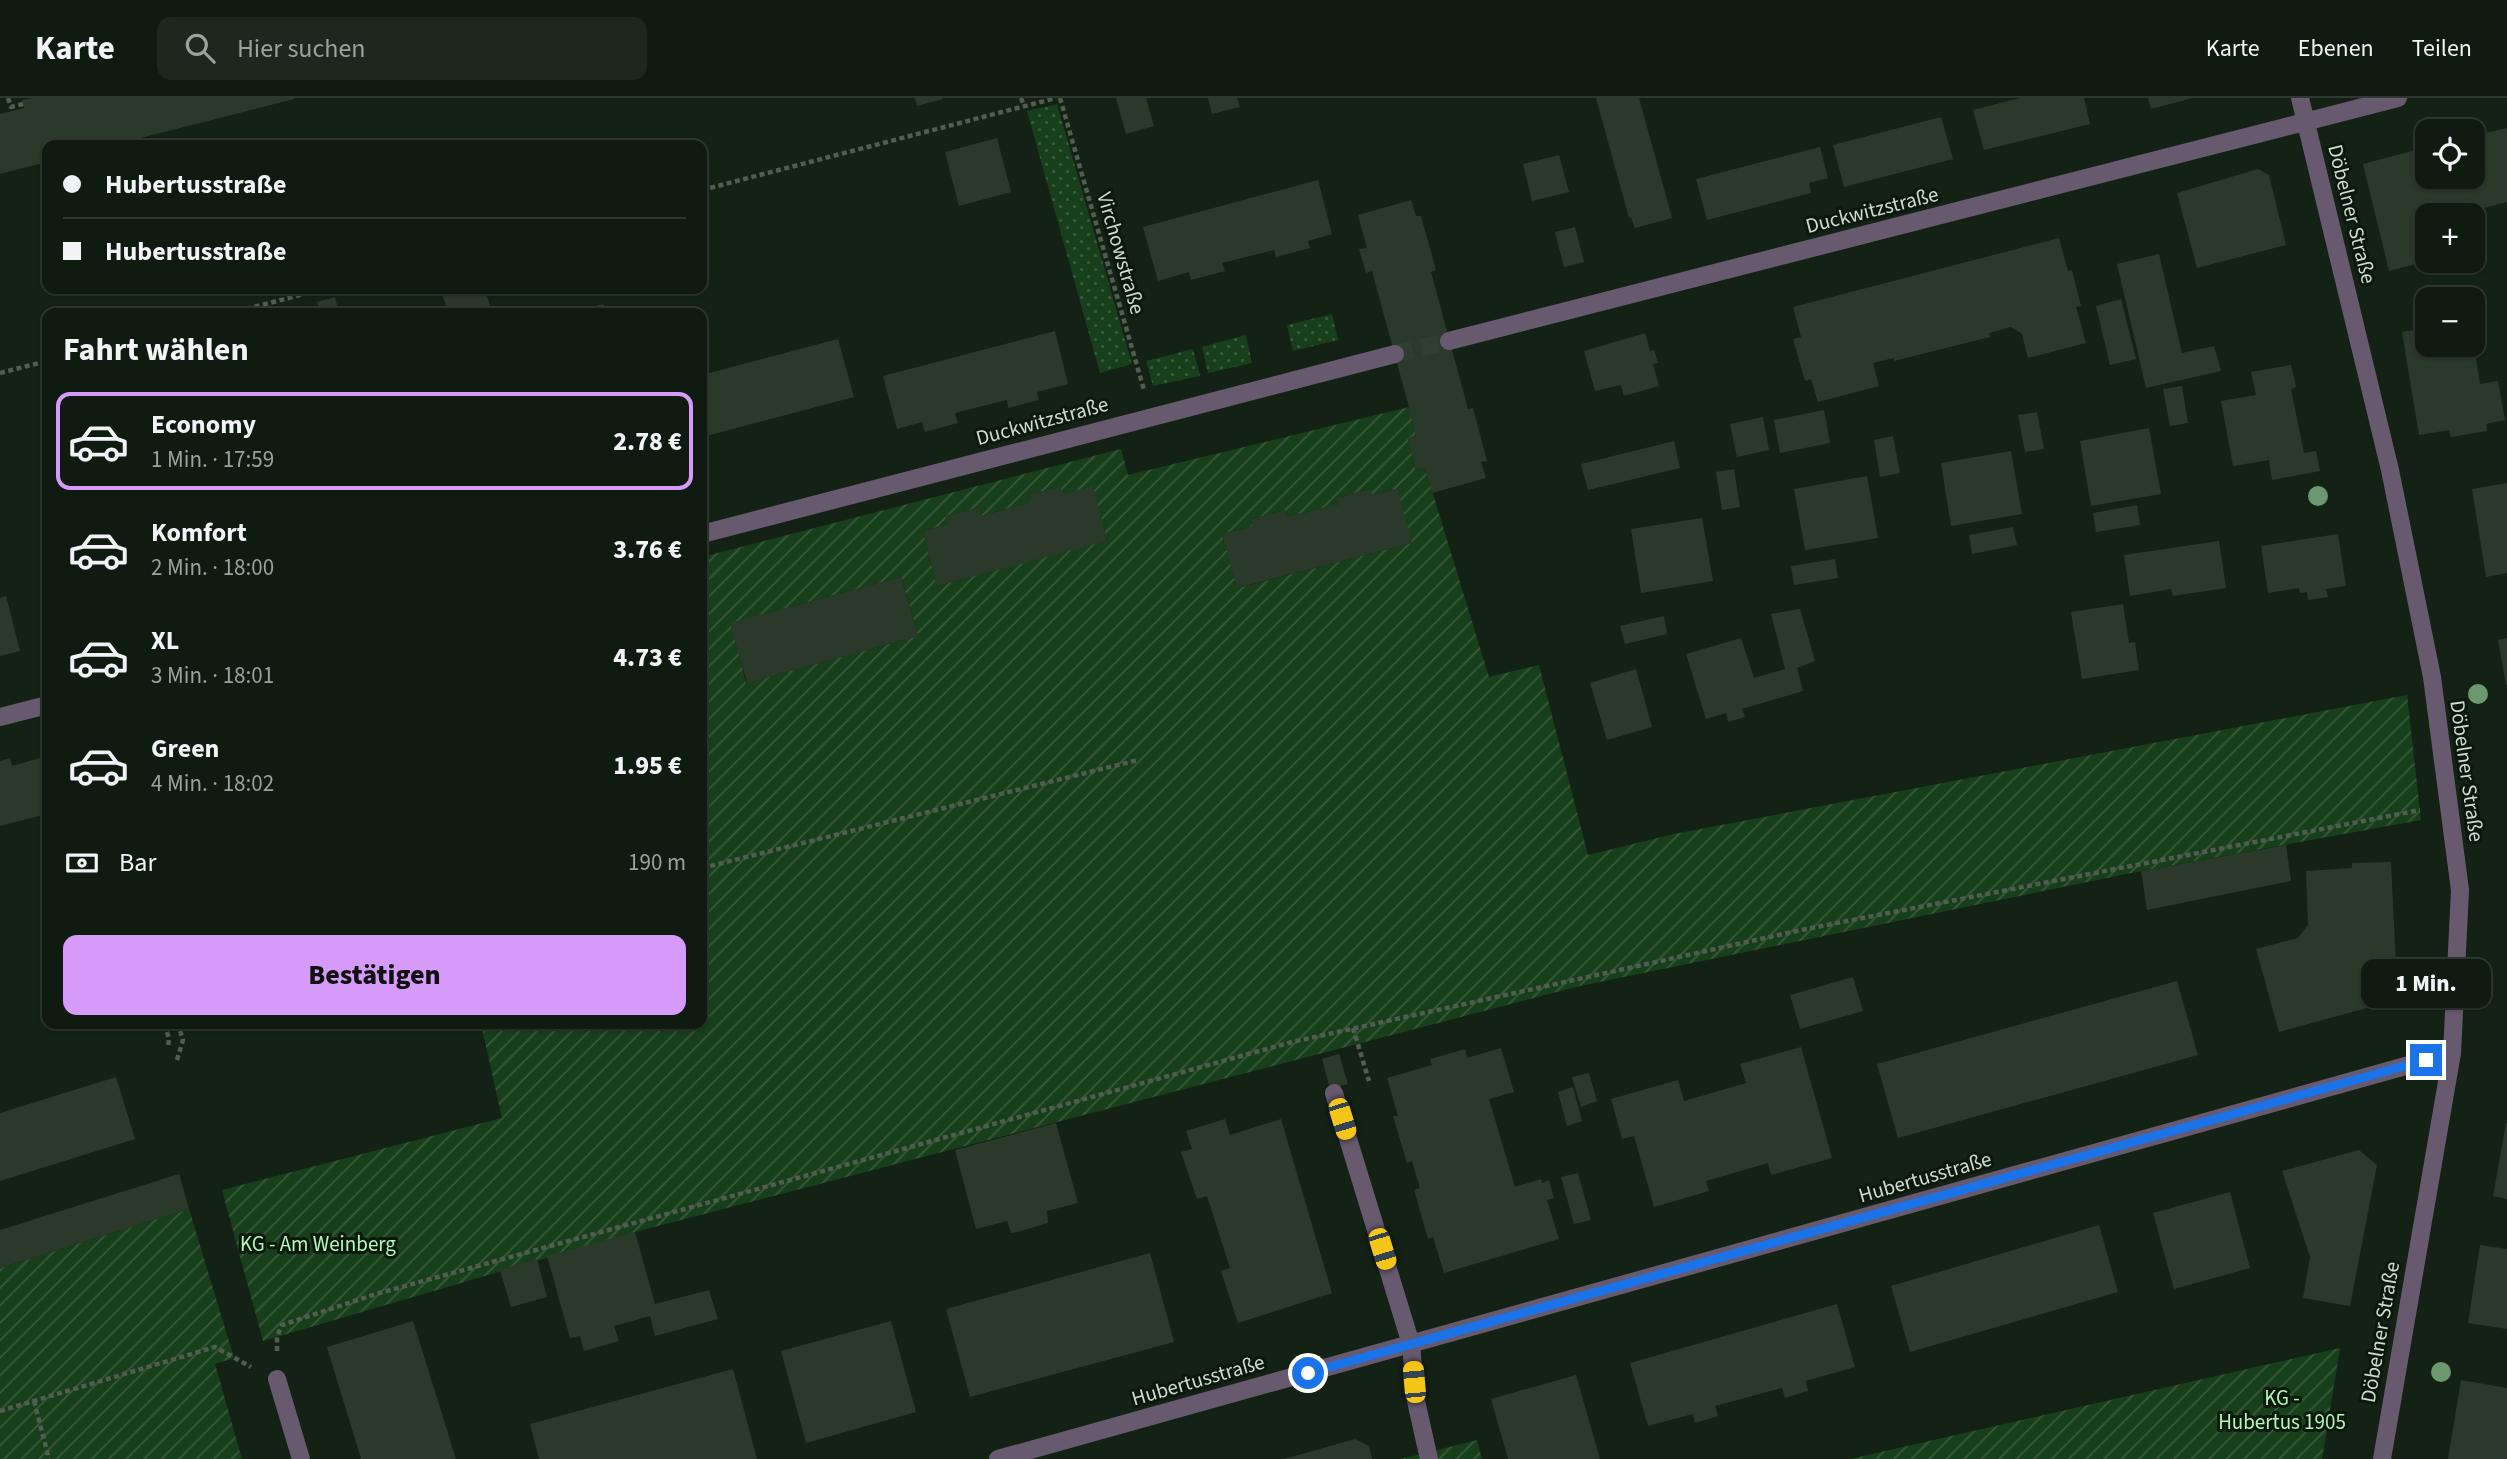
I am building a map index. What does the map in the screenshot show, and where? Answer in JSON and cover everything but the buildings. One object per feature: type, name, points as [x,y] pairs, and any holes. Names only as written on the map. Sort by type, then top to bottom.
[{"type":"street","name":"Döbelner Straße","points":[[2300,98],[2390,470],[2432,677],[2460,890],[2452,1053],[2382,1459]]},
{"type":"street","name":"Duckwitzstraße","points":[[1450,341],[2398,98]]},
{"type":"street","name":"Duckwitzstraße","points":[[707,533],[1395,354]]},
{"type":"street","points":[[0,717],[42,706]]},
{"type":"street","name":"Hubertusstraße","points":[[998,1459],[2452,1053]]},
{"type":"street","points":[[1334,1093],[1411,1344],[1416,1401],[1429,1459]]},
{"type":"street","points":[[277,1380],[302,1459]]},
{"type":"path","points":[[8,98],[11,107],[23,104]]},
{"type":"path","points":[[1021,98],[1024,106]]},
{"type":"path","points":[[707,189],[1058,98]]},
{"type":"path","name":"Virchowstraße","points":[[1058,98],[1152,416]]},
{"type":"path","points":[[250,308],[304,294]]},
{"type":"path","points":[[0,373],[42,362]]},
{"type":"path","points":[[707,867],[1138,760]]},
{"type":"path","points":[[277,1380],[277,1337],[282,1325],[364,1298],[1292,1042],[1793,932],[2449,805]]},
{"type":"path","points":[[1353,1028],[1369,1081]]},
{"type":"path","points":[[166,1029],[169,1038],[168,1048]]},
{"type":"path","points":[[177,1060],[183,1040],[180,1029]]},
{"type":"path","points":[[0,1411],[215,1347],[256,1370]]},
{"type":"path","points":[[34,1401],[49,1459]]},
{"type":"green space","points":[[1057,104],[1132,364],[1100,373],[1027,111]]},
{"type":"green space","points":[[1332,314],[1338,340],[1293,351],[1287,325]]},
{"type":"green space","points":[[1246,335],[1252,363],[1208,373],[1202,347]]},
{"type":"green space","points":[[1193,349],[1200,376],[1153,386],[1146,361]]},
{"type":"green space","points":[[1409,407],[1416,436],[1408,439],[1416,470],[1425,468],[1489,677],[1539,665],[1588,855],[1674,834],[2407,695],[2421,820],[2141,871],[1580,986],[635,1232],[263,1341],[222,1190],[502,1118],[482,1029],[707,1029],[707,556],[1121,449],[1128,475]],"holes":[[[1060,487],[1063,494],[1092,487],[1107,540],[937,586],[923,531],[948,524],[946,516],[979,508],[981,516],[1031,502],[1030,494]],[[1369,489],[1372,495],[1396,489],[1411,543],[1238,588],[1222,534],[1253,526],[1251,519],[1285,510],[1287,517],[1339,504],[1337,498]],[[901,577],[918,636],[746,683],[731,623]]]},
{"type":"green space","name":"KG - Am Weinberg","points":[[189,1209],[234,1358],[215,1364],[242,1459],[0,1459],[0,1268]]},
{"type":"green space","name":"KG - Hubertus 1905","points":[[2340,1348],[2322,1459],[1850,1459]]},
{"type":"green space","points":[[1477,1440],[1482,1459],[1401,1459]]},
{"type":"tunnel","points":[[1395,354],[1449,341]]},
{"type":"route","points":[[1308,1373],[2426,1060]]}]
